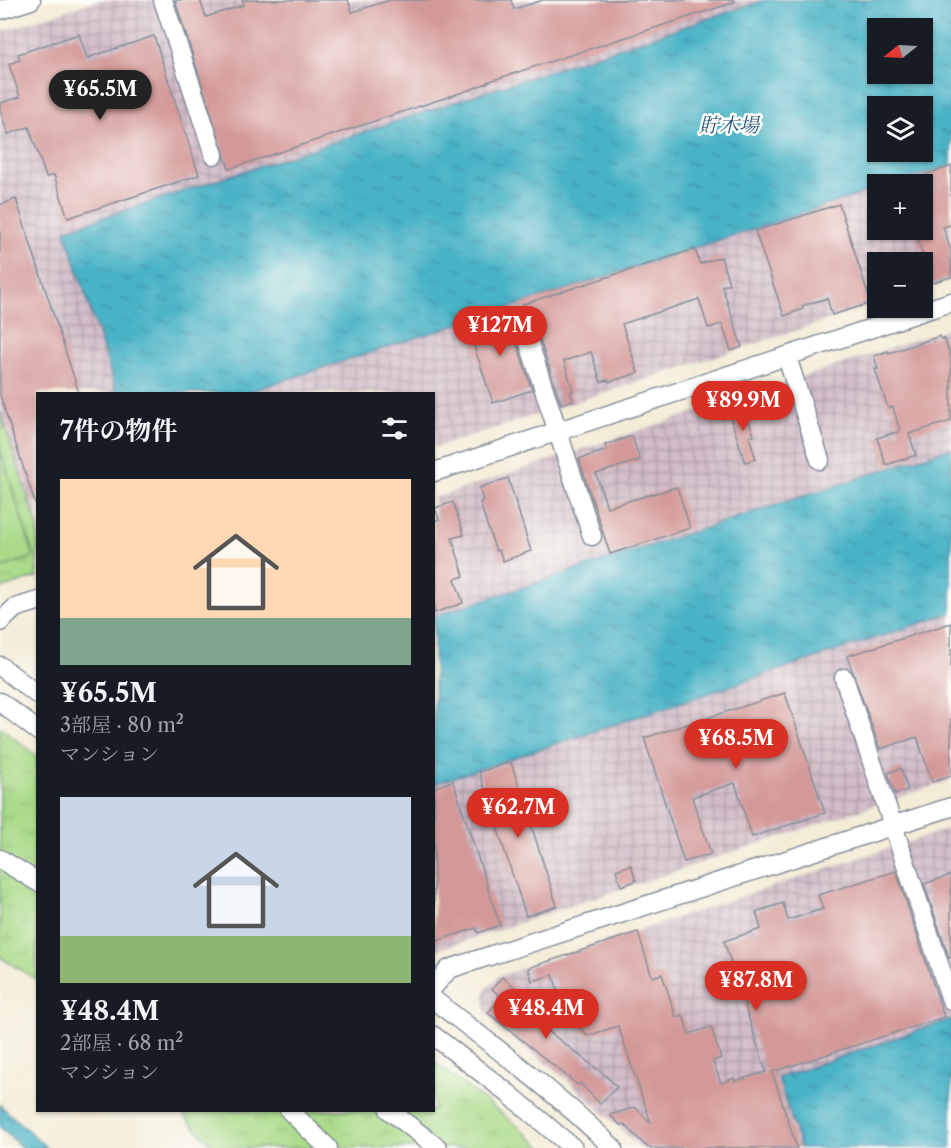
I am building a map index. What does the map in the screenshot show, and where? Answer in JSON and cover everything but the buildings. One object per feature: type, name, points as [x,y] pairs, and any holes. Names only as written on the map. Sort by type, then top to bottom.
[{"type":"street","points":[[0,10],[31,0]]},
{"type":"street","points":[[163,0],[214,155]]},
{"type":"street","points":[[435,472],[951,302]]},
{"type":"street","points":[[521,319],[592,536]]},
{"type":"street","points":[[787,357],[820,460]]},
{"type":"street","points":[[0,622],[15,608],[36,602]]},
{"type":"street","points":[[0,666],[36,693]]},
{"type":"street","points":[[844,678],[951,1000]]},
{"type":"street","points":[[0,702],[36,729]]},
{"type":"street","points":[[435,985],[449,969],[951,807]]},
{"type":"street","points":[[0,859],[36,881]]},
{"type":"street","points":[[435,1001],[527,1072],[592,1127],[613,1148]]},
{"type":"street","points":[[435,1036],[573,1148]]},
{"type":"street","points":[[291,1112],[328,1148]]},
{"type":"street","points":[[392,1112],[438,1148]]},
{"type":"shaded area","points":[[99,0],[765,0],[66,230],[117,392],[36,392],[36,525],[0,412],[0,32]]},
{"type":"shaded area","points":[[951,166],[951,280],[933,286],[933,252],[867,252],[867,307],[435,448],[435,392],[248,392],[867,192],[867,240],[933,240],[933,174],[925,174]]},
{"type":"shaded area","points":[[951,328],[951,448],[435,616],[435,498]]},
{"type":"shaded area","points":[[951,613],[951,780],[435,951],[435,784]]},
{"type":"shaded area","points":[[951,828],[951,1019],[778,1078],[801,1148],[641,1148],[565,1078],[496,1025],[486,1012],[484,996],[487,988],[499,976]]},
{"type":"green space","points":[[0,412],[36,522],[36,577],[0,589]]},
{"type":"green space","points":[[0,449],[34,557],[0,568]]},
{"type":"green space","points":[[0,727],[36,755],[36,979],[0,957]]},
{"type":"green space","points":[[435,1063],[543,1148],[215,1148],[180,1112],[435,1112]]},
{"type":"water","name":"貯木場","points":[[765,0],[951,0],[951,166],[925,174],[867,174],[867,192],[248,392],[117,392],[65,230]]},
{"type":"water","points":[[951,448],[951,613],[435,784],[435,616]]},
{"type":"water","points":[[951,1019],[951,1148],[801,1148],[778,1078]]},
{"type":"water","points":[[0,1105],[47,1148],[22,1148],[0,1127]]}]
